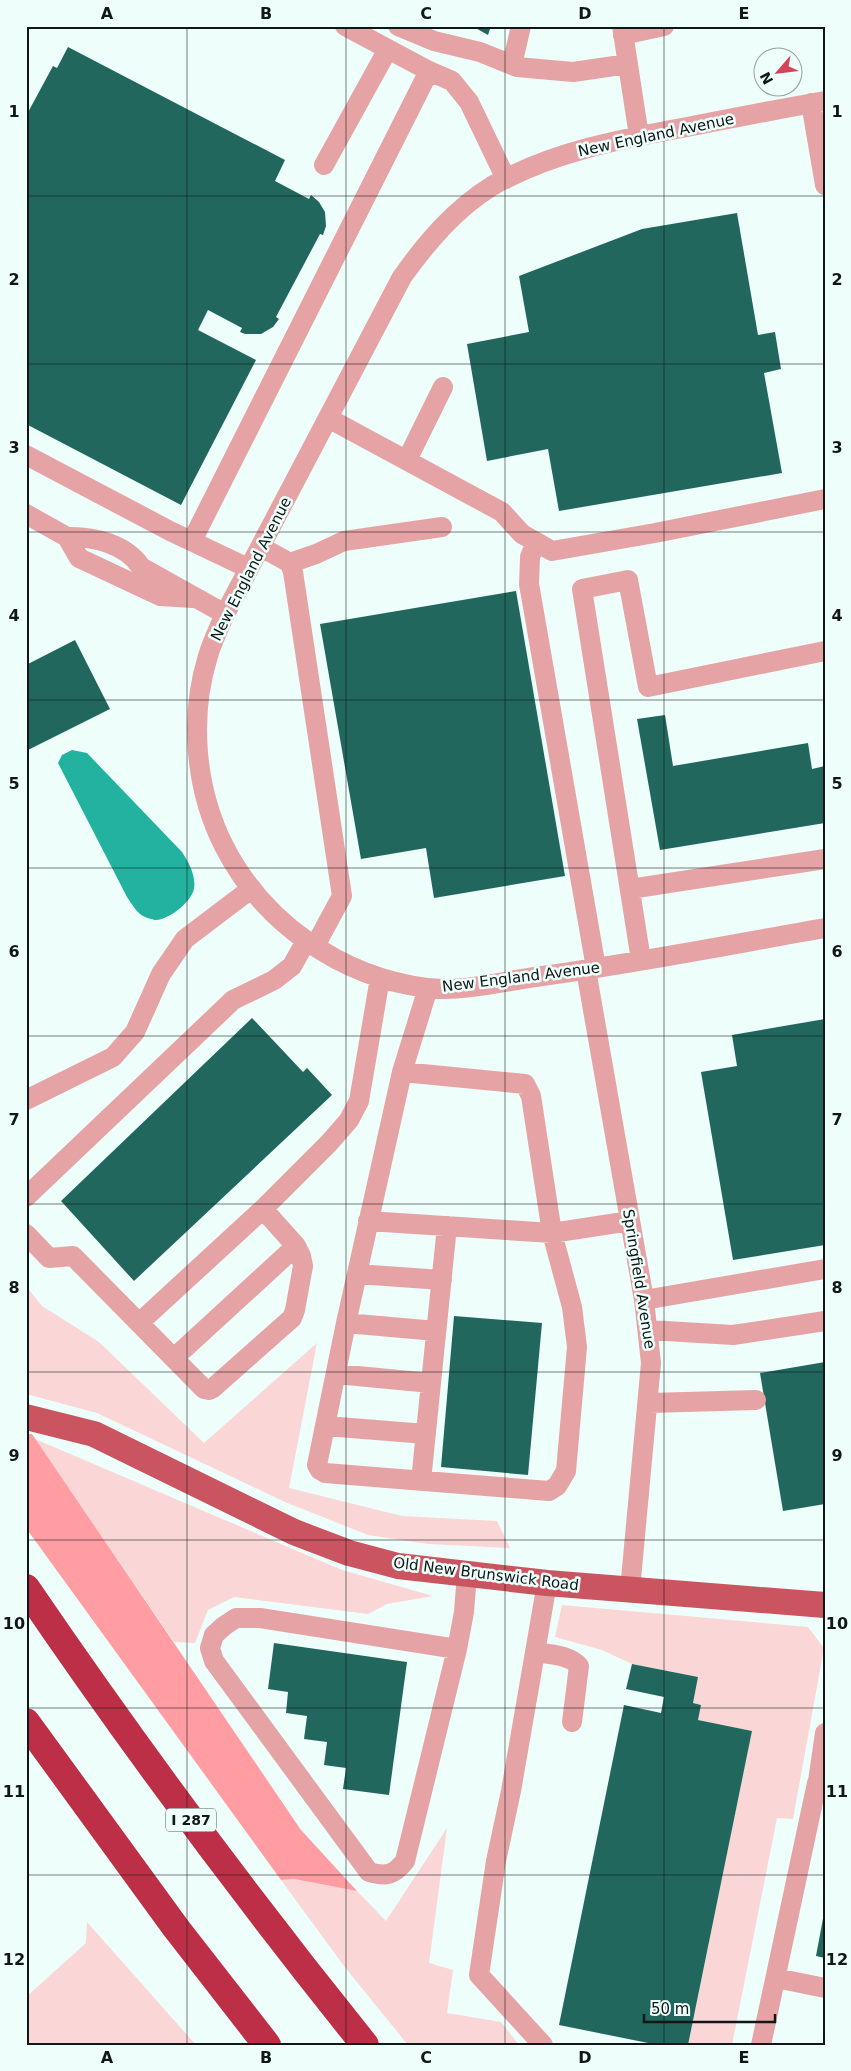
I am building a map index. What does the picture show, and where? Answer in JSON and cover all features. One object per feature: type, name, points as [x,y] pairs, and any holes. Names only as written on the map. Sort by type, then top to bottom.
[{"type":"highway","name":"I 287","points":[[26,1588],[159,1777],[249,1897],[365,2045]]},
{"type":"highway","points":[[26,1722],[164,1913],[266,2045]]},
{"type":"main road","name":"Old New Brunswick Road","points":[[26,1417],[94,1434],[294,1532],[349,1553],[398,1566],[547,1583],[825,1605]]},
{"type":"street","points":[[344,26],[452,81],[469,102],[506,179]]},
{"type":"street","points":[[398,26],[434,40],[480,52],[517,67],[573,72],[628,64]]},
{"type":"street","points":[[512,65],[521,26]]},
{"type":"street","points":[[639,136],[623,30],[664,26]]},
{"type":"street","points":[[324,165],[388,49]]},
{"type":"street","points":[[192,541],[430,71]]},
{"type":"street","points":[[818,102],[825,186]]},
{"type":"street","name":"New England Avenue","points":[[818,102],[639,136],[588,148],[546,162],[506,179],[476,197],[433,236],[407,269],[382,310],[328,418],[225,614],[208,656],[199,700],[198,743],[201,780],[220,840],[251,889],[282,922],[311,944],[356,969],[380,978],[428,988],[455,988],[591,969],[825,928]]},
{"type":"street","points":[[407,460],[443,387]]},
{"type":"street","points":[[328,418],[502,512],[522,534],[552,550],[656,533],[825,499]]},
{"type":"street","points":[[26,455],[248,568]]},
{"type":"street","points":[[26,514],[75,537],[103,540],[134,557],[141,567],[193,598],[225,614]]},
{"type":"street","points":[[290,563],[344,541],[442,527]]},
{"type":"street","points":[[75,537],[79,558],[160,596],[193,598]]},
{"type":"street","name":"Springfield Avenue","points":[[536,542],[530,557],[529,584],[644,1300],[651,1363],[649,1403],[630,1590]]},
{"type":"street","points":[[26,1198],[233,1000],[274,980],[292,966],[311,944],[342,896],[293,572],[290,563],[261,547]]},
{"type":"street","points":[[641,960],[582,590],[628,580],[648,687],[825,651]]},
{"type":"street","points":[[630,889],[825,859]]},
{"type":"street","points":[[26,1100],[113,1057],[135,1032],[161,974],[185,940],[251,889]]},
{"type":"street","points":[[140,1323],[263,1209],[329,1143],[352,1114],[359,1101],[380,978]]},
{"type":"street","points":[[402,1072],[525,1084],[531,1096],[552,1233],[572,1307],[577,1347],[566,1471],[557,1486],[548,1491],[325,1473],[317,1465],[368,1221],[402,1072],[428,988]]},
{"type":"street","points":[[26,1234],[49,1258],[73,1256],[204,1389],[209,1390],[292,1318],[296,1310],[302,1266],[301,1256],[296,1246],[263,1209]]},
{"type":"street","points":[[368,1221],[552,1233],[630,1221]]},
{"type":"street","points":[[421,1481],[447,1226]]},
{"type":"street","points":[[174,1358],[296,1246]]},
{"type":"street","points":[[644,1300],[825,1269]]},
{"type":"street","points":[[357,1274],[442,1280]]},
{"type":"street","points":[[648,1330],[733,1335],[825,1321]]},
{"type":"street","points":[[346,1324],[436,1331]]},
{"type":"street","points":[[336,1374],[431,1383]]},
{"type":"street","points":[[649,1403],[756,1400]]},
{"type":"street","points":[[326,1426],[426,1434]]},
{"type":"street","points":[[457,1649],[260,1618],[236,1618],[214,1635],[210,1648],[214,1661],[369,1872],[380,1876],[392,1874],[405,1861],[457,1649],[464,1612],[467,1574]]},
{"type":"street","points":[[543,2045],[479,1975],[496,1861],[511,1791],[547,1583]]},
{"type":"street","points":[[534,1652],[564,1657],[574,1661],[579,1666],[572,1722]]},
{"type":"street","points":[[761,2045],[821,1790],[825,1733]]},
{"type":"street","points":[[776,1978],[825,1988]]},
{"type":"shaded area","points":[[72,750],[87,753],[185,856],[193,874],[194,889],[189,899],[167,917],[156,920],[142,916],[127,897],[58,763],[62,755]]},
{"type":"shaded area","points":[[26,1286],[42,1306],[99,1342],[204,1443],[317,1343],[289,1488],[402,1516],[497,1521],[510,1548],[428,1544],[368,1535],[285,1502],[97,1413],[26,1394]]},
{"type":"shaded area","points":[[26,1434],[32,1434],[301,1830],[357,1891],[294,1879],[281,1880],[26,1528]]},
{"type":"shaded area","points":[[35,1439],[342,1570],[433,1596],[387,1604],[368,1614],[234,1597],[208,1610],[195,1643],[174,1642]]},
{"type":"shaded area","points":[[562,1605],[808,1627],[824,1648],[793,1819],[777,1818],[732,2045],[688,2045],[752,1731],[698,1720],[701,1705],[693,1703],[698,1677],[632,1664],[602,1650],[555,1637]]},
{"type":"shaded area","points":[[447,1828],[429,1963],[453,1970],[447,2013],[501,2022],[519,2045],[408,2045],[344,1966],[281,1880],[294,1879],[357,1891],[386,1921]]},
{"type":"shaded area","points":[[87,1922],[196,2045],[26,2045],[26,1997],[86,1943]]},
{"type":"building","points":[[472,26],[491,26],[488,35]]},
{"type":"building","points":[[68,47],[285,160],[275,181],[309,199],[311,195],[319,202],[325,212],[326,226],[323,235],[320,234],[276,317],[279,319],[273,327],[261,334],[245,334],[240,332],[242,328],[208,310],[198,330],[256,360],[181,505],[26,424],[26,116],[53,66],[57,68]]},
{"type":"building","points":[[737,213],[758,335],[775,332],[781,369],[764,373],[782,473],[559,511],[548,449],[487,461],[467,344],[529,332],[519,276],[642,229]]},
{"type":"building","points":[[516,591],[565,876],[434,898],[426,848],[361,859],[320,624]]},
{"type":"building","points":[[75,640],[110,709],[26,751],[26,665]]},
{"type":"building","points":[[665,715],[673,766],[808,743],[812,769],[825,766],[825,823],[660,850],[637,719]]},
{"type":"building","points":[[252,1018],[303,1072],[307,1068],[332,1095],[134,1281],[61,1201]]},
{"type":"building","points":[[825,1019],[825,1245],[733,1260],[701,1072],[737,1066],[732,1035]]},
{"type":"building","points":[[454,1316],[542,1323],[528,1475],[441,1467]]},
{"type":"building","points":[[825,1362],[825,1504],[783,1511],[760,1373]]},
{"type":"building","points":[[274,1643],[407,1662],[389,1795],[343,1789],[346,1768],[324,1765],[327,1742],[304,1739],[307,1716],[286,1713],[288,1692],[268,1689]]},
{"type":"building","points":[[632,1664],[698,1677],[693,1703],[701,1705],[698,1720],[752,1731],[688,2045],[658,2045],[559,2025],[624,1705],[661,1713],[664,1697],[626,1689]]},
{"type":"building","points":[[825,1913],[825,1958],[816,1956]]}]
